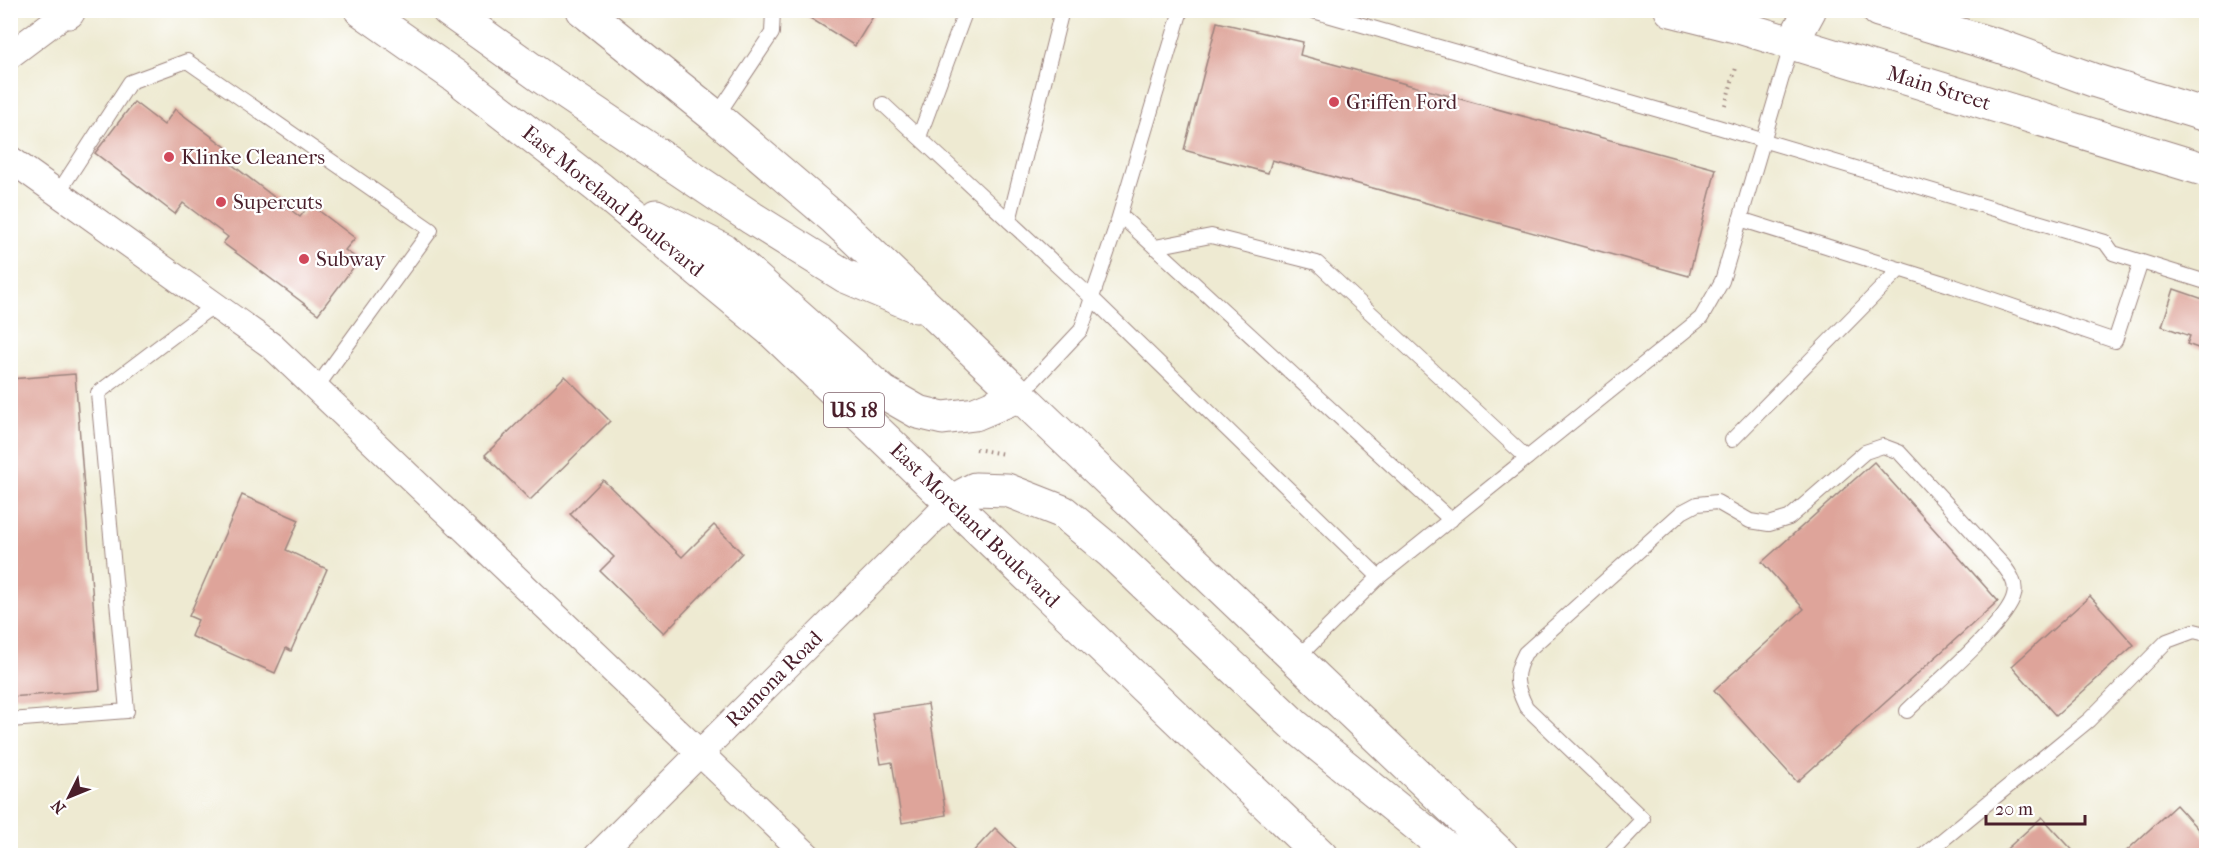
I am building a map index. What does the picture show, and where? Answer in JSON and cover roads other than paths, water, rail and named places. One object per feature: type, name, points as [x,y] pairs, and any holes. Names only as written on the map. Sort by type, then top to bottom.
[{"type":"main road","name":"East Moreland Boulevard","points":[[361,10],[455,76],[598,187],[771,330],[1321,855]]},
{"type":"main road","points":[[448,10],[542,77],[752,218],[845,276],[934,314]]},
{"type":"main road","points":[[583,10],[716,117],[834,219],[1502,855]]},
{"type":"main road","name":"Main Street","points":[[1671,10],[1739,27],[2206,170]]},
{"type":"main road","points":[[1878,10],[2002,47],[2094,80],[2206,114]]},
{"type":"main road","points":[[1957,10],[1967,22],[2002,47]]},
{"type":"main road","points":[[598,187],[723,250],[883,392],[918,412],[943,418],[975,414],[1020,395]]},
{"type":"main road","points":[[951,501],[975,489],[1007,490],[1064,512],[1111,552],[1294,725],[1443,846],[1460,855]]},
{"type":"street","points":[[1792,44],[1810,10]]},
{"type":"street","points":[[10,56],[69,11]]},
{"type":"street","points":[[10,159],[272,346],[808,855]]},
{"type":"street","name":"Ramona Road","points":[[597,855],[951,501]]},
{"type":"lane","points":[[716,117],[772,33],[773,10]]},
{"type":"lane","points":[[919,137],[966,10]]},
{"type":"lane","points":[[1010,221],[1062,10]]},
{"type":"lane","points":[[1020,395],[1081,330],[1120,215],[1181,10]]},
{"type":"lane","points":[[1310,10],[1764,140],[2105,242],[2113,253],[2206,282]]},
{"type":"lane","points":[[1296,659],[1379,578],[1701,318],[1722,281],[1792,44]]},
{"type":"lane","points":[[58,193],[130,82],[187,61],[431,230],[316,388]]},
{"type":"lane","points":[[883,104],[1092,298],[1379,578]]},
{"type":"lane","points":[[1120,215],[1451,520]]},
{"type":"lane","points":[[1740,219],[1900,269],[2115,341],[2141,262]]},
{"type":"lane","points":[[1155,247],[1211,236],[1317,262],[1527,458]]},
{"type":"lane","points":[[1732,440],[1900,269]]},
{"type":"lane","points":[[10,720],[128,711],[98,393],[214,305]]},
{"type":"lane","points":[[1608,855],[1643,819],[1526,707],[1517,689],[1516,671],[1525,653],[1682,512],[1697,504],[1717,502],[1750,521],[1768,524],[1789,518],[1865,452],[1883,446],[1899,452],[2003,566],[2013,579],[2014,594],[1995,626],[1906,711]]},
{"type":"lane","points":[[1923,855],[2089,720],[2168,641],[2194,631],[2206,634]]},
{"type":"place","name":"Griffen Ford","points":[[1334,102]]},
{"type":"place","name":"Klinke Cleaners","points":[[169,157]]},
{"type":"place","name":"Supercuts","points":[[221,202]]},
{"type":"place","name":"Subway","points":[[304,259]]}]
